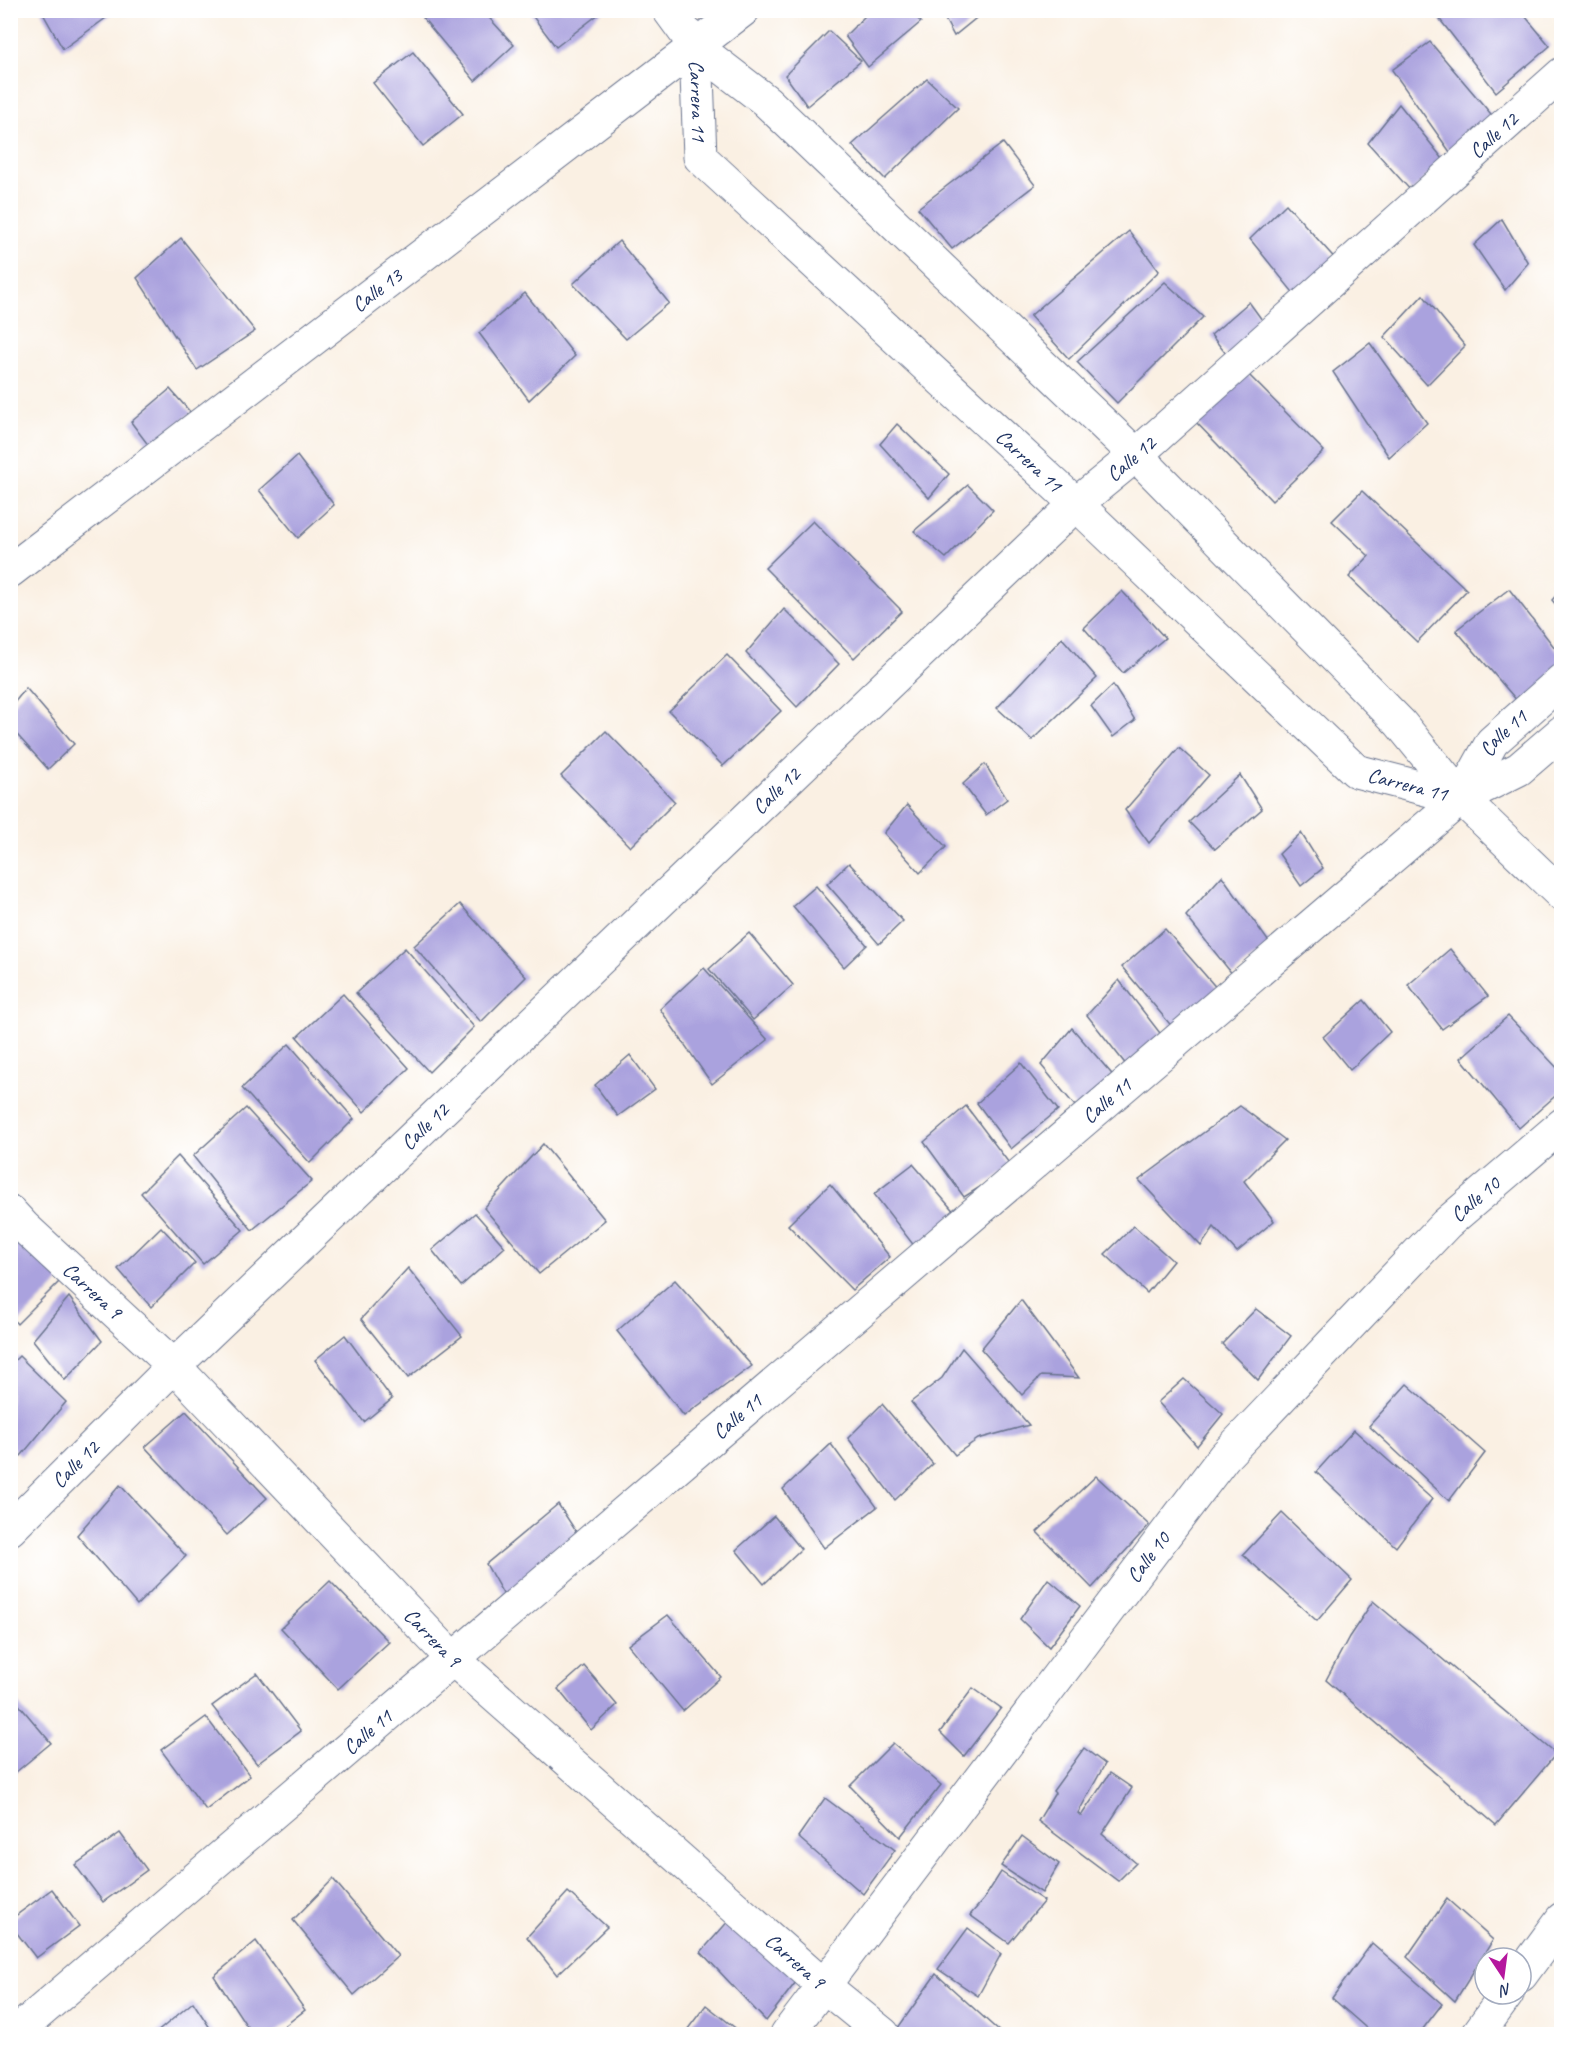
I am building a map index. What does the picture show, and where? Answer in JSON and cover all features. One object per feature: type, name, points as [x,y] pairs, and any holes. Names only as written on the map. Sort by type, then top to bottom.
[{"type":"street","name":"Carrera 11","points":[[669,10],[696,46],[766,101],[1136,454],[1400,723],[1461,798],[1562,895]]},
{"type":"street","name":"Calle 13","points":[[10,571],[743,10]]},
{"type":"street","name":"Carrera 11","points":[[696,46],[700,157],[1076,504],[1356,771],[1461,798]]},
{"type":"street","name":"Calle 12","points":[[10,1529],[174,1366],[1076,504],[1136,454],[1562,74]]},
{"type":"street","name":"Calle 11","points":[[1461,798],[1492,742],[1562,680]]},
{"type":"street","name":"Calle 11","points":[[14,2034],[1461,798],[1519,769],[1562,732]]},
{"type":"street","name":"Calle 10","points":[[787,2034],[1224,1457],[1446,1224],[1562,1125]]},
{"type":"street","name":"Carrera 9","points":[[10,1212],[174,1366],[453,1659],[824,1986],[882,2034]]},
{"type":"street","points":[[1533,1959],[1562,1919]]},
{"type":"street","points":[[1478,2034],[1498,2006]]},
{"type":"building","points":[[41,10],[117,10],[63,49]]},
{"type":"building","points":[[431,10],[482,10],[514,45],[475,81],[423,18]]},
{"type":"building","points":[[528,10],[604,10],[556,47]]},
{"type":"building","points":[[871,10],[909,10],[921,22],[868,67],[845,36]]},
{"type":"building","points":[[940,10],[986,10],[954,36]]},
{"type":"building","points":[[1446,10],[1520,10],[1550,46],[1496,92],[1438,17]]},
{"type":"building","points":[[829,31],[861,61],[807,106],[785,75]]},
{"type":"building","points":[[1430,42],[1496,120],[1455,159],[1392,70]]},
{"type":"building","points":[[413,52],[463,114],[423,146],[373,83]]},
{"type":"building","points":[[927,79],[958,108],[885,179],[852,145]]},
{"type":"building","points":[[1399,104],[1443,159],[1412,192],[1368,143]]},
{"type":"building","points":[[1003,143],[1035,185],[952,249],[918,208]]},
{"type":"building","points":[[1286,204],[1339,263],[1300,301],[1250,239]]},
{"type":"building","points":[[1502,219],[1528,263],[1505,290],[1474,245]]},
{"type":"building","points":[[1129,231],[1159,271],[1069,359],[1030,316]]},
{"type":"building","points":[[181,238],[255,331],[197,370],[137,278]]},
{"type":"building","points":[[619,241],[669,303],[626,339],[573,284]]},
{"type":"building","points":[[1165,282],[1203,317],[1117,403],[1077,362]]},
{"type":"building","points":[[525,293],[575,356],[529,400],[479,333]]},
{"type":"building","points":[[1423,295],[1465,346],[1427,385],[1384,337]]},
{"type":"building","points":[[1249,302],[1270,331],[1235,365],[1211,335]]},
{"type":"building","points":[[1370,343],[1427,423],[1389,457],[1333,372]]},
{"type":"building","points":[[1244,370],[1324,451],[1272,501],[1193,419]]},
{"type":"building","points":[[170,389],[191,413],[149,446],[131,422]]},
{"type":"building","points":[[897,424],[949,474],[929,498],[880,444]]},
{"type":"building","points":[[297,456],[334,505],[298,538],[259,490]]},
{"type":"building","points":[[968,485],[993,510],[946,558],[914,531]]},
{"type":"building","points":[[1362,491],[1467,590],[1417,642],[1349,577],[1369,556],[1332,521]]},
{"type":"building","points":[[813,521],[902,611],[854,658],[765,568]]},
{"type":"building","points":[[1509,589],[1562,657],[1562,678],[1525,710],[1456,630]]},
{"type":"building","points":[[1562,589],[1562,612],[1552,600]]},
{"type":"building","points":[[1122,591],[1165,638],[1123,673],[1084,628]]},
{"type":"building","points":[[784,609],[839,664],[797,707],[746,653]]},
{"type":"building","points":[[1062,638],[1097,678],[1032,740],[997,708]]},
{"type":"building","points":[[727,655],[781,711],[723,766],[669,711]]},
{"type":"building","points":[[1113,685],[1135,720],[1113,737],[1091,706]]},
{"type":"building","points":[[26,688],[74,744],[48,769],[10,727],[10,708]]},
{"type":"building","points":[[606,731],[675,802],[630,847],[561,776]]},
{"type":"building","points":[[1179,748],[1209,775],[1149,843],[1125,810]]},
{"type":"building","points":[[985,764],[1007,799],[986,815],[963,784]]},
{"type":"building","points":[[1240,775],[1262,809],[1215,849],[1189,822]]},
{"type":"building","points":[[907,805],[946,847],[920,873],[884,833]]},
{"type":"building","points":[[1301,833],[1323,868],[1301,886],[1279,854]]},
{"type":"building","points":[[849,863],[903,921],[879,944],[827,884]]},
{"type":"building","points":[[1222,876],[1271,945],[1233,975],[1186,916]]},
{"type":"building","points":[[816,886],[867,945],[844,967],[793,906]]},
{"type":"building","points":[[460,904],[526,977],[481,1022],[414,946]]},
{"type":"building","points":[[1165,929],[1219,991],[1174,1029],[1122,967]]},
{"type":"building","points":[[749,933],[793,985],[753,1020],[709,969]]},
{"type":"building","points":[[405,948],[474,1027],[429,1072],[356,993]]},
{"type":"building","points":[[1450,949],[1488,996],[1442,1029],[1408,985]]},
{"type":"building","points":[[704,968],[768,1040],[712,1084],[660,1009]]},
{"type":"building","points":[[1119,980],[1163,1037],[1131,1071],[1087,1015]]},
{"type":"building","points":[[343,994],[409,1068],[364,1112],[297,1037]]},
{"type":"building","points":[[1364,1000],[1390,1032],[1350,1070],[1323,1037]]},
{"type":"building","points":[[1508,1016],[1562,1073],[1562,1090],[1519,1128],[1461,1058]]},
{"type":"building","points":[[1072,1028],[1117,1080],[1080,1112],[1041,1065]]},
{"type":"building","points":[[289,1044],[354,1119],[310,1163],[242,1088]]},
{"type":"building","points":[[630,1055],[655,1089],[618,1116],[595,1085]]},
{"type":"building","points":[[1021,1063],[1058,1110],[1011,1149],[977,1103]]},
{"type":"building","points":[[966,1106],[1012,1167],[964,1197],[924,1142]]},
{"type":"building","points":[[1240,1106],[1285,1140],[1244,1181],[1274,1221],[1237,1252],[1214,1227],[1201,1246],[1139,1180]]},
{"type":"building","points":[[246,1108],[312,1181],[252,1230],[193,1156]]},
{"type":"building","points":[[543,1144],[605,1220],[539,1274],[484,1208]]},
{"type":"building","points":[[178,1156],[243,1230],[203,1264],[141,1193]]},
{"type":"building","points":[[913,1164],[956,1214],[915,1247],[874,1194]]},
{"type":"building","points":[[830,1184],[890,1257],[852,1290],[788,1225]]},
{"type":"building","points":[[475,1213],[505,1247],[461,1286],[432,1250]]},
{"type":"building","points":[[1134,1226],[1173,1261],[1147,1293],[1105,1254]]},
{"type":"building","points":[[161,1227],[195,1263],[151,1307],[118,1269]]},
{"type":"building","points":[[23,1237],[62,1279],[17,1324],[10,1316],[10,1250]]},
{"type":"building","points":[[408,1268],[462,1336],[408,1378],[361,1319]]},
{"type":"building","points":[[675,1280],[752,1366],[684,1416],[617,1331]]},
{"type":"building","points":[[69,1297],[102,1341],[65,1380],[33,1340]]},
{"type":"building","points":[[1021,1300],[1079,1378],[1041,1376],[1022,1395],[981,1349]]},
{"type":"building","points":[[1256,1309],[1291,1336],[1258,1380],[1222,1344]]},
{"type":"building","points":[[345,1335],[392,1399],[364,1422],[315,1360]]},
{"type":"building","points":[[962,1348],[1029,1425],[978,1439],[955,1455],[911,1402],[942,1378]]},
{"type":"building","points":[[19,1356],[66,1402],[21,1456],[10,1445],[10,1365]]},
{"type":"building","points":[[1184,1379],[1223,1414],[1197,1446],[1158,1402]]},
{"type":"building","points":[[1407,1384],[1485,1453],[1449,1501],[1369,1426]]},
{"type":"building","points":[[882,1404],[933,1464],[895,1500],[848,1438]]},
{"type":"building","points":[[186,1411],[267,1498],[227,1535],[145,1447]]},
{"type":"building","points":[[1354,1430],[1432,1499],[1396,1547],[1316,1472]]},
{"type":"building","points":[[831,1444],[877,1507],[824,1548],[783,1489]]},
{"type":"building","points":[[1096,1476],[1149,1525],[1092,1588],[1037,1532]]},
{"type":"building","points":[[120,1485],[186,1556],[137,1605],[77,1535]]},
{"type":"building","points":[[558,1504],[581,1539],[506,1599],[486,1564]]},
{"type":"building","points":[[1282,1513],[1352,1580],[1317,1621],[1243,1555]]},
{"type":"building","points":[[774,1516],[801,1549],[764,1584],[736,1550]]},
{"type":"building","points":[[1048,1579],[1080,1606],[1049,1647],[1020,1619]]},
{"type":"building","points":[[330,1581],[389,1642],[338,1689],[281,1628]]},
{"type":"building","points":[[1373,1601],[1556,1754],[1496,1825],[1326,1680],[1349,1637]]},
{"type":"building","points":[[668,1615],[721,1677],[683,1711],[628,1645]]},
{"type":"building","points":[[584,1666],[617,1705],[591,1730],[558,1689]]},
{"type":"building","points":[[257,1673],[301,1731],[257,1764],[212,1706]]},
{"type":"building","points":[[973,1688],[1001,1708],[964,1756],[940,1732]]},
{"type":"building","points":[[10,1694],[51,1743],[10,1777]]},
{"type":"building","points":[[206,1717],[250,1776],[206,1810],[161,1750]]},
{"type":"building","points":[[893,1743],[941,1785],[900,1837],[850,1786]]},
{"type":"building","points":[[1084,1748],[1105,1764],[1078,1813],[1081,1816],[1110,1773],[1132,1788],[1102,1834],[1136,1863],[1118,1881],[1038,1821],[1055,1793],[1053,1791]]},
{"type":"building","points":[[825,1798],[895,1850],[863,1894],[798,1837]]},
{"type":"building","points":[[120,1833],[147,1870],[103,1902],[75,1865]]},
{"type":"building","points":[[1022,1836],[1059,1864],[1042,1893],[1001,1866]]},
{"type":"building","points":[[1001,1872],[1044,1901],[1009,1943],[970,1915],[984,1899]]},
{"type":"building","points":[[333,1879],[398,1956],[354,1995],[293,1920]]},
{"type":"building","points":[[52,1889],[79,1926],[36,1958],[10,1924],[10,1920]]},
{"type":"building","points":[[568,1892],[607,1927],[557,1975],[527,1937]]},
{"type":"building","points":[[1447,1899],[1493,1940],[1489,1946],[1473,1946],[1473,1972],[1455,2001],[1407,1957]]},
{"type":"building","points":[[731,1918],[799,1978],[766,2021],[701,1952]]},
{"type":"building","points":[[968,1928],[1001,1954],[978,1996],[938,1969]]},
{"type":"building","points":[[256,1941],[305,2010],[274,2034],[252,2034],[214,1976]]},
{"type":"building","points":[[1372,1943],[1442,2004],[1419,2034],[1373,2034],[1332,1998]]},
{"type":"building","points":[[936,1974],[1002,2034],[898,2034],[895,2032]]},
{"type":"building","points":[[193,2002],[214,2034],[155,2034]]},
{"type":"building","points":[[706,2005],[743,2034],[684,2034]]}]
